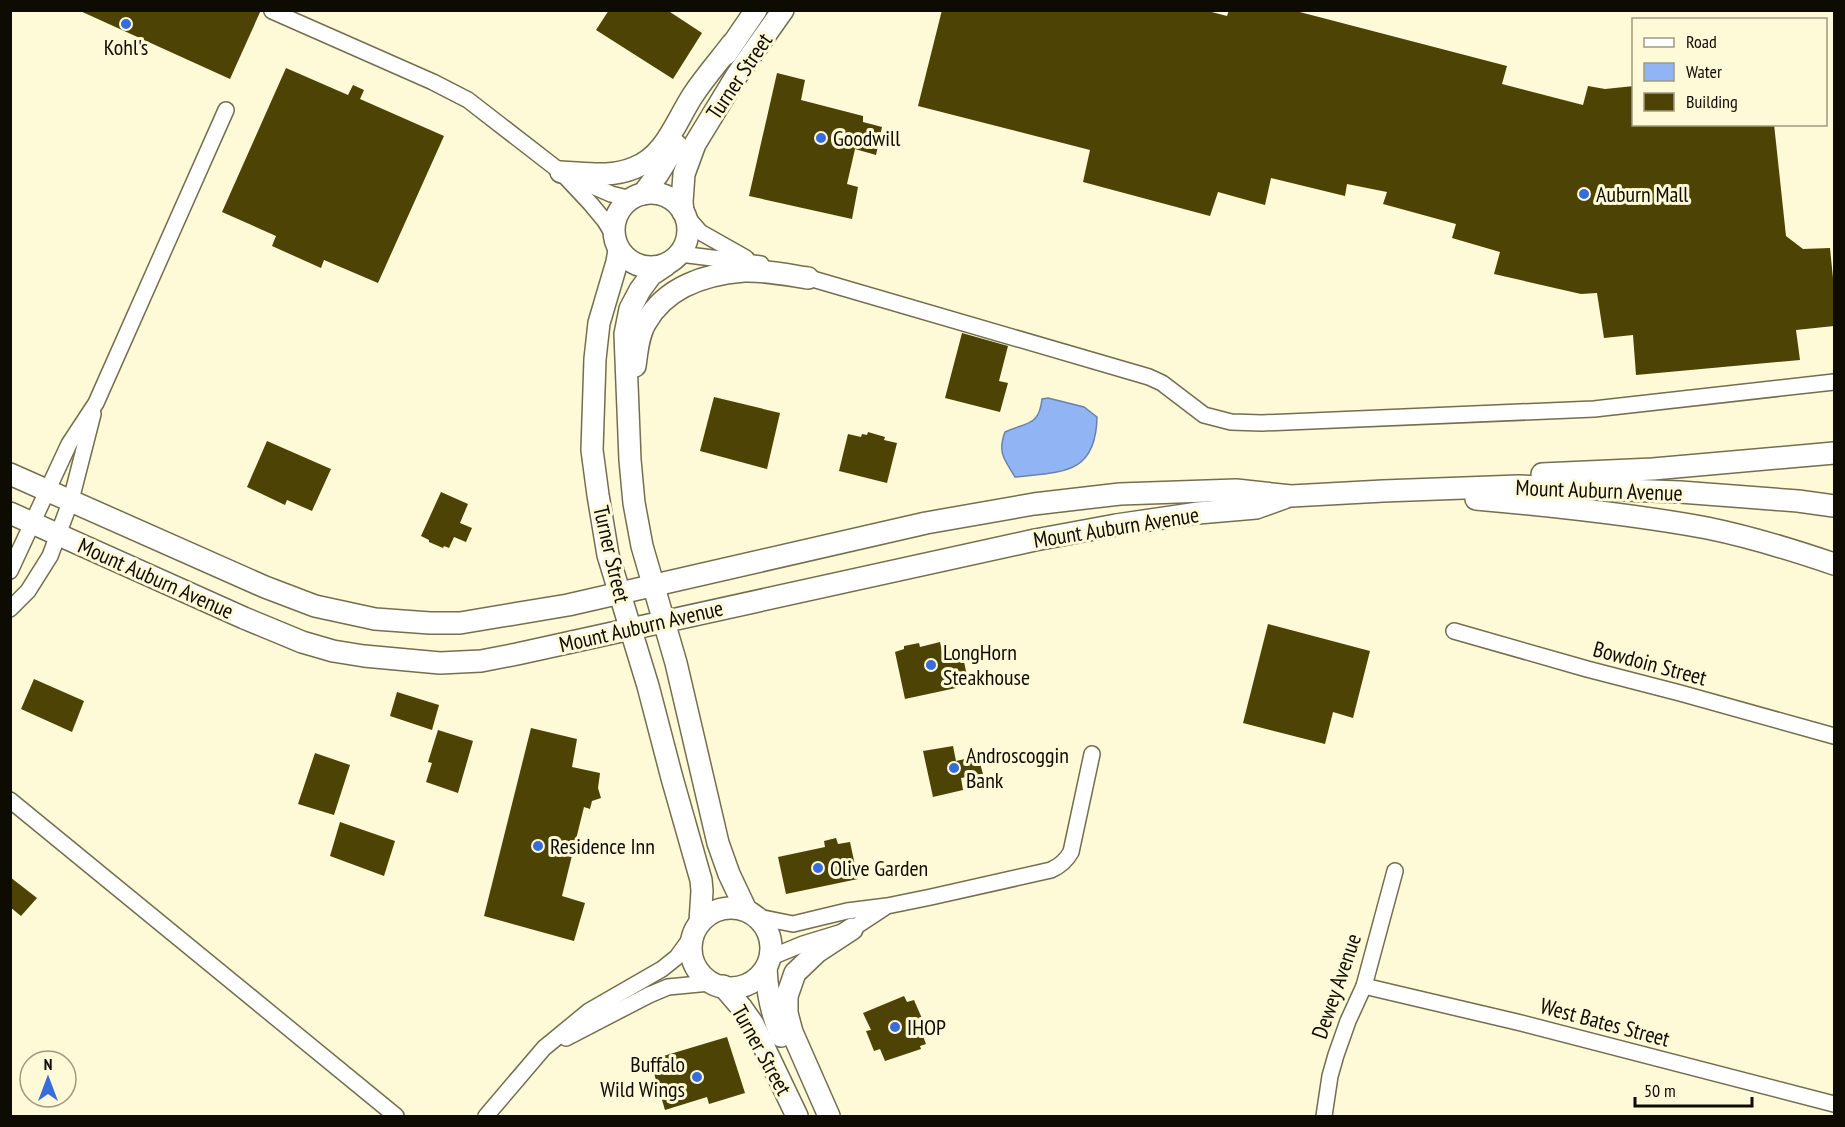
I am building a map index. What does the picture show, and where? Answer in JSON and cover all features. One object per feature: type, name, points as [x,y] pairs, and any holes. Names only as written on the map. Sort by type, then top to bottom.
[{"type":"main road","name":"Turner Street","points":[[696,929],[702,891],[701,880],[608,555],[592,450],[595,359],[598,323],[617,262],[615,221],[618,214],[626,203],[637,196],[672,153],[732,44],[756,10]]},
{"type":"main road","name":"Turner Street","points":[[752,914],[729,874],[718,843],[676,663],[642,546],[634,503],[630,460],[625,334],[630,309],[640,290],[651,275],[673,259],[687,242],[688,232],[682,202],[684,174],[695,144],[737,75],[783,10]]},
{"type":"main road","points":[[561,172],[599,175],[618,173],[649,161],[663,146],[694,94],[732,44]]},
{"type":"main road","points":[[637,196],[663,195],[673,200],[684,214]]},
{"type":"main road","points":[[616,243],[634,264],[648,268],[673,259]]},
{"type":"main road","points":[[630,460],[638,342],[645,323],[658,305],[679,289],[700,278],[746,271],[808,278]]},
{"type":"main road","points":[[1383,491],[1524,475],[1653,469],[1834,453]]},
{"type":"main road","name":"Mount Auburn Avenue","points":[[10,474],[265,587],[315,606],[375,619],[430,623],[460,623],[568,605],[926,523],[1034,504],[1120,494],[1236,490],[1291,496],[1518,486],[1727,496],[1834,506]]},
{"type":"main road","points":[[1383,491],[1637,516],[1720,531],[1784,547],[1834,564]]},
{"type":"main road","name":"Mount Auburn Avenue","points":[[10,513],[302,642],[333,651],[364,656],[440,663],[481,661],[1035,540],[1186,514],[1256,508],[1291,496]]},
{"type":"main road","points":[[738,908],[752,914],[768,930],[772,950],[768,963],[756,980],[741,987],[731,988],[717,984],[698,970],[692,957],[696,929],[705,917],[718,910],[738,908]]},
{"type":"main road","points":[[829,1116],[792,1032],[787,1014],[787,996],[795,973],[817,952],[852,929]]},
{"type":"main road","name":"Turner Street","points":[[768,963],[768,991],[776,1025],[816,1116]]},
{"type":"main road","name":"Turner Street","points":[[717,984],[753,1024],[797,1116]]},
{"type":"street","points":[[272,11],[433,82],[468,100],[561,172],[605,221],[616,243]]},
{"type":"street","points":[[10,571],[69,444],[96,403],[226,110]]},
{"type":"street","points":[[561,172],[611,194],[637,196]]},
{"type":"street","points":[[684,214],[700,232],[754,262],[1149,377],[1162,383],[1204,414],[1231,422],[1262,423],[1594,409],[1834,382]]},
{"type":"street","points":[[673,259],[754,262]]},
{"type":"street","points":[[10,609],[28,591],[50,556],[71,500],[96,403]]},
{"type":"street","name":"Bowdoin Street","points":[[1454,631],[1834,736]]},
{"type":"street","points":[[752,914],[793,924],[847,911],[887,906],[1060,866],[1071,852],[1092,754]]},
{"type":"street","points":[[10,800],[396,1116]]},
{"type":"street","name":"Dewey Avenue","points":[[1324,1116],[1330,1076],[1336,1055],[1348,1020],[1364,986],[1395,871]]},
{"type":"street","points":[[768,963],[803,944],[852,929],[887,906]]},
{"type":"street","points":[[486,1116],[544,1048],[589,1011],[663,969],[677,957],[696,929]]},
{"type":"street","points":[[544,1048],[669,987],[717,984]]},
{"type":"street","name":"West Bates Street","points":[[1364,986],[1517,1022],[1834,1104]]},
{"type":"water","points":[[1048,398],[1084,407],[1097,417],[1095,436],[1090,450],[1083,460],[1073,467],[1048,474],[1015,477],[1002,451],[1005,432],[1035,419],[1042,399]]},
{"type":"building","points":[[78,10],[261,10],[230,79]]},
{"type":"building","points":[[609,10],[667,10],[702,33],[673,79],[596,30]]},
{"type":"building","name":"Auburn Mall","points":[[942,10],[1204,10],[1227,16],[1229,10],[1292,10],[1507,66],[1502,84],[1583,105],[1588,86],[1605,89],[1632,86],[1632,126],[1774,126],[1786,236],[1803,249],[1830,248],[1834,288],[1834,326],[1796,330],[1800,360],[1636,375],[1633,335],[1604,338],[1597,293],[1581,294],[1494,274],[1500,252],[1452,238],[1456,224],[1383,204],[1387,192],[1347,184],[1345,196],[1271,178],[1265,205],[1218,192],[1210,216],[1083,182],[1090,150],[918,106]]},
{"type":"building","points":[[286,68],[348,95],[353,85],[364,90],[360,99],[444,136],[378,283],[324,260],[321,268],[272,246],[276,236],[222,212]]},
{"type":"building","name":"Goodwill","points":[[777,73],[805,80],[801,100],[863,116],[863,122],[882,127],[876,155],[855,149],[847,184],[858,187],[852,219],[749,196]]},
{"type":"building","points":[[962,333],[1008,346],[999,381],[1008,383],[1000,412],[945,398]]},
{"type":"building","points":[[714,397],[780,413],[767,469],[700,451]]},
{"type":"building","points":[[868,432],[885,437],[884,440],[897,443],[887,483],[839,471],[848,434],[861,437],[862,434],[867,435]]},
{"type":"building","points":[[267,441],[331,469],[312,511],[287,500],[285,505],[247,487]]},
{"type":"building","points":[[441,492],[468,504],[460,523],[472,528],[466,542],[454,537],[449,548],[429,542],[421,536]]},
{"type":"building","points":[[1268,624],[1370,651],[1353,718],[1333,712],[1325,744],[1243,723]]},
{"type":"building","name":"LongHorn Steakhouse","points":[[940,642],[942,652],[949,650],[950,654],[962,652],[967,676],[954,677],[956,688],[905,699],[895,652],[904,649],[904,646],[919,643],[920,647]]},
{"type":"building","points":[[34,679],[84,701],[72,732],[21,709]]},
{"type":"building","points":[[397,692],[439,705],[432,730],[390,716]]},
{"type":"building","name":"Residence Inn","points":[[531,728],[577,739],[572,767],[600,773],[598,788],[601,798],[592,801],[590,809],[584,807],[562,896],[585,903],[574,941],[484,916]]},
{"type":"building","points":[[438,730],[473,741],[458,793],[426,782],[432,763],[428,762]]},
{"type":"building","name":"Androscoggin Bank","points":[[953,746],[956,761],[978,756],[983,774],[961,778],[963,790],[933,797],[923,751]]},
{"type":"building","points":[[315,753],[350,765],[334,815],[298,804]]},
{"type":"building","points":[[340,822],[395,841],[384,876],[330,856]]},
{"type":"building","name":"Olive Garden","points":[[836,838],[838,844],[850,842],[858,879],[786,894],[778,857],[825,847],[824,841]]},
{"type":"building","points":[[10,877],[37,898],[21,916],[10,907]]},
{"type":"building","name":"IHOP","points":[[904,996],[907,1002],[914,1000],[924,1023],[919,1025],[926,1044],[920,1046],[921,1049],[885,1061],[880,1049],[874,1051],[866,1031],[871,1030],[863,1013]]},
{"type":"building","name":"Buffalo Wild Wings","points":[[727,1037],[745,1093],[709,1104],[707,1097],[665,1110],[650,1060]]},
{"type":"place","name":"Kohl's","points":[[126,24]]},
{"type":"place","name":"Goodwill","points":[[821,138]]},
{"type":"place","name":"Auburn Mall","points":[[1584,194]]},
{"type":"place","name":"LongHorn Steakhouse","points":[[931,665]]},
{"type":"place","name":"Androscoggin Bank","points":[[954,768]]},
{"type":"place","name":"Residence Inn","points":[[538,846]]},
{"type":"place","name":"Olive Garden","points":[[818,868]]},
{"type":"place","name":"IHOP","points":[[895,1027]]},
{"type":"place","name":"Buffalo Wild Wings","points":[[697,1077]]}]
